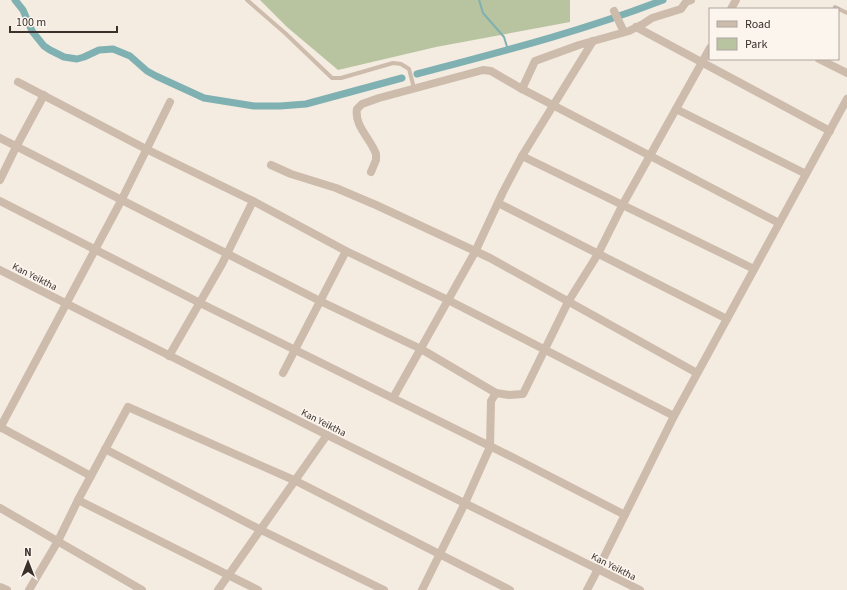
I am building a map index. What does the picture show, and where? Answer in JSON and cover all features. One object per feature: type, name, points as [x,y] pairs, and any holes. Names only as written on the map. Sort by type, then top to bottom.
[{"type":"street","points":[[522,89],[535,61],[623,29],[636,27],[652,18],[681,9],[686,2],[691,0]]},
{"type":"street","points":[[614,11],[623,29]]},
{"type":"street","points":[[636,27],[830,131]]},
{"type":"street","points":[[393,398],[475,252],[522,156],[593,41]]},
{"type":"street","points":[[0,138],[121,201],[320,301],[421,349],[496,393],[509,395],[523,394],[568,302],[598,254],[623,204],[709,50]]},
{"type":"street","points":[[821,60],[847,73]]},
{"type":"street","points":[[371,172],[376,160],[376,154],[356,116],[357,109],[362,104],[414,88],[483,70],[491,71],[553,106],[779,223]]},
{"type":"street","points":[[18,82],[146,149],[253,201],[346,251],[448,300],[674,416]]},
{"type":"street","points":[[0,180],[44,96]]},
{"type":"street","points":[[587,590],[674,416],[847,99]]},
{"type":"street","points":[[91,476],[0,428],[95,251],[170,102]]},
{"type":"street","points":[[676,109],[806,174]]},
{"type":"street","points":[[522,156],[754,269]]},
{"type":"street","points":[[272,165],[291,174],[336,188],[376,205],[490,258],[698,373]]},
{"type":"street","points":[[0,201],[95,251],[393,398],[625,515]]},
{"type":"street","points":[[169,356],[227,254],[253,201]]},
{"type":"street","points":[[498,203],[727,319]]},
{"type":"street","points":[[283,372],[346,251]]},
{"type":"street","name":"Kan Yeiktha","points":[[0,270],[169,356],[640,590]]},
{"type":"street","points":[[422,590],[465,503],[490,447],[491,401],[496,393]]},
{"type":"street","points":[[30,590],[58,541],[78,500],[128,408],[296,481],[510,590]]},
{"type":"street","points":[[218,590],[327,435]]},
{"type":"street","points":[[105,449],[261,530],[384,590]]},
{"type":"street","points":[[78,500],[258,590]]},
{"type":"street","points":[[0,508],[142,590]]},
{"type":"street","points":[[0,587],[7,590]]},
{"type":"lane","points":[[247,0],[285,33],[332,78],[340,78],[393,63],[401,64],[409,69],[414,88]]},
{"type":"green space","points":[[260,0],[570,0],[570,22],[436,47],[338,70],[287,27]]},
{"type":"waterway","points":[[15,0],[23,10],[32,31],[44,46],[50,50],[64,57],[77,59],[99,50],[113,49],[130,56],[147,71],[156,76],[204,98],[254,106],[306,104],[402,78]]},
{"type":"waterway","points":[[479,0],[483,13],[504,37],[508,50]]},
{"type":"waterway","points":[[417,74],[602,22],[663,0]]}]
